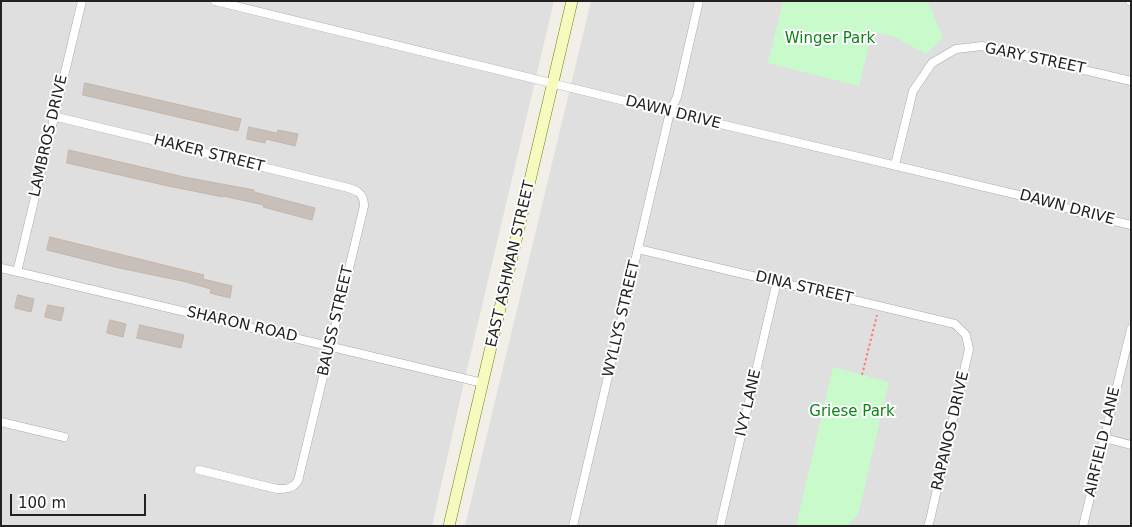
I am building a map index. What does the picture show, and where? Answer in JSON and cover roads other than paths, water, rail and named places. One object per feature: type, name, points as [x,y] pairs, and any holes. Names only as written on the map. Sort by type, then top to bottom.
[{"type":"street","name":"LAMBROS DRIVE","points":[[17,272],[82,1]]},
{"type":"street","name":"DAWN DRIVE","points":[[215,1],[1052,203],[1080,213],[1131,225]]},
{"type":"street","name":"EAST ASHMAN STREET","points":[[448,526],[572,1]]},
{"type":"street","name":"WYLLYS STREET","points":[[573,526],[670,112],[677,97],[699,1]]},
{"type":"street","name":"GARY STREET","points":[[895,165],[913,91],[932,63],[956,49],[982,46],[1131,81]]},
{"type":"street","name":"HAKER STREET","points":[[53,116],[353,189],[362,196]]},
{"type":"street","name":"BAUSS STREET","points":[[199,470],[276,489],[286,489],[294,486],[298,481],[364,206],[362,196]]},
{"type":"street","name":"DINA STREET","points":[[638,249],[955,324],[966,335]]},
{"type":"street","name":"SHARON ROAD","points":[[1,268],[483,383]]},
{"type":"street","name":"IVY LANE","points":[[720,526],[778,281]]},
{"type":"street","name":"AIRFIELD LANE","points":[[1083,526],[1131,329]]},
{"type":"street","name":"RAPANOS DRIVE","points":[[928,526],[969,349],[966,335]]},
{"type":"street","points":[[1,422],[64,437]]},
{"type":"street","points":[[1104,438],[1131,445]]},
{"type":"park label","name":"Winger Park","points":[[830,39]]},
{"type":"park label","name":"Griese Park","points":[[852,412]]}]
